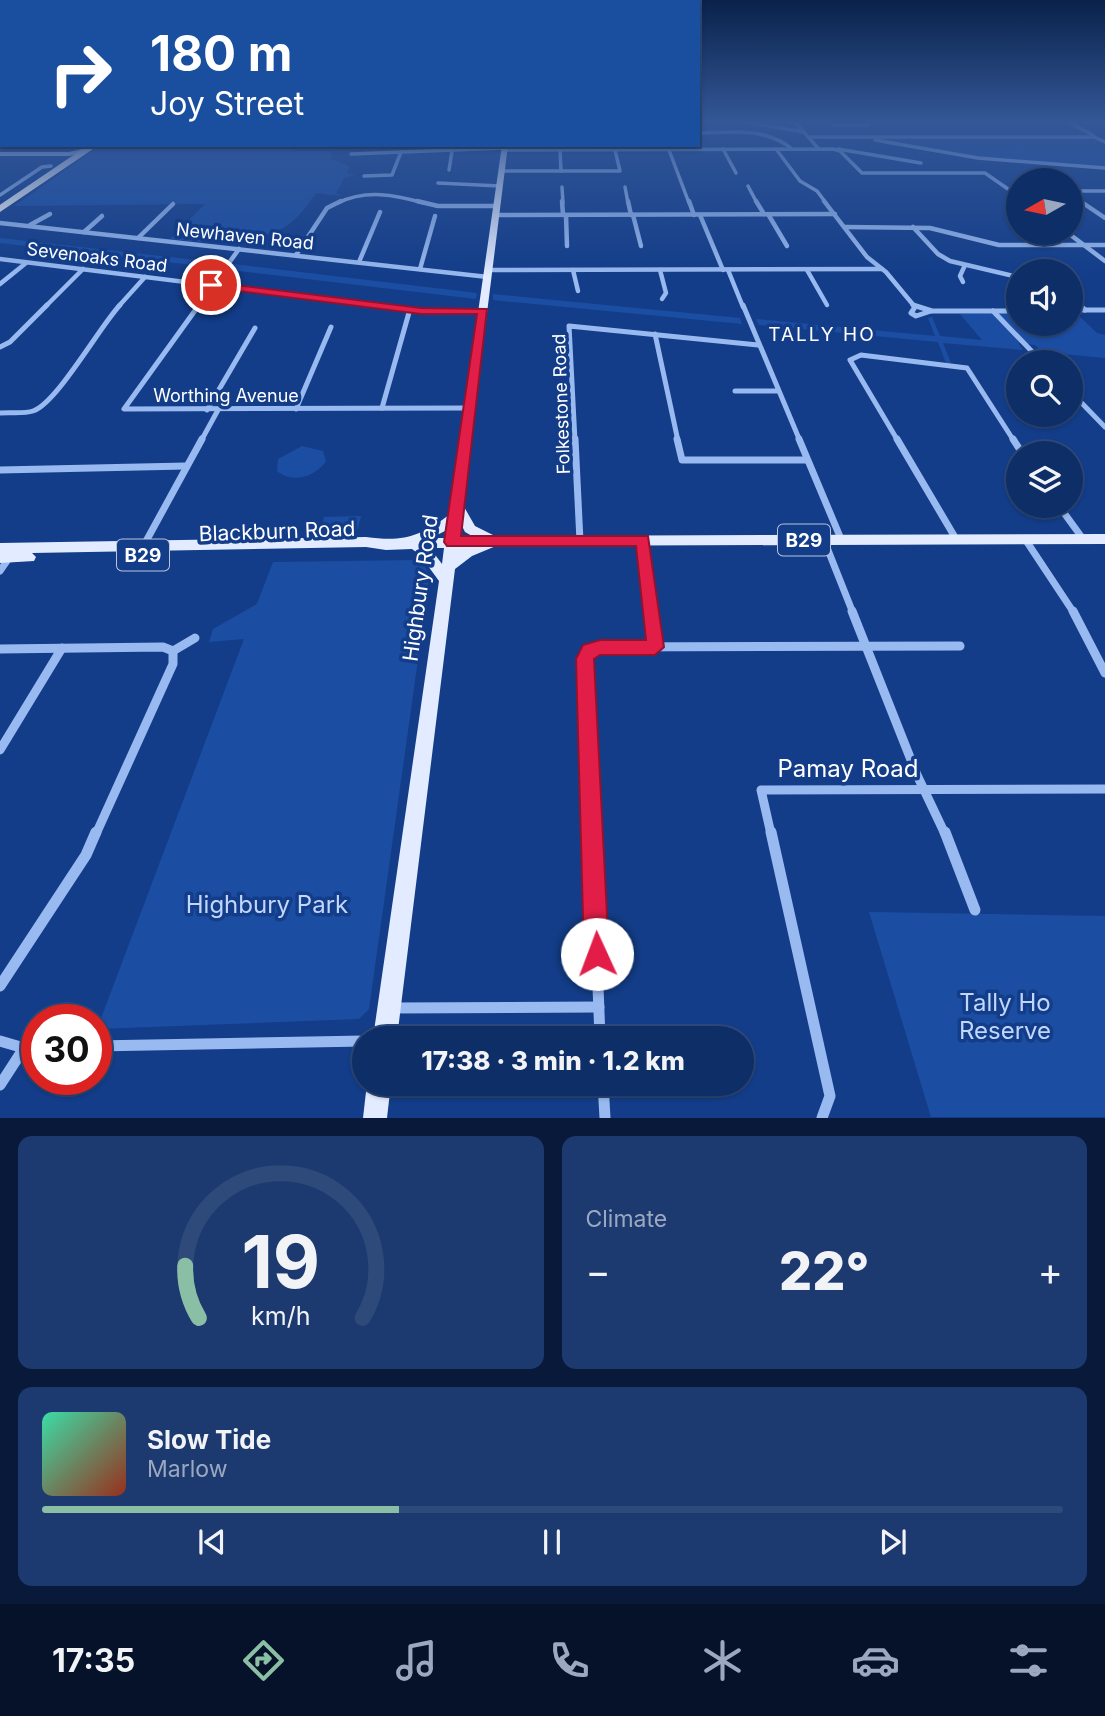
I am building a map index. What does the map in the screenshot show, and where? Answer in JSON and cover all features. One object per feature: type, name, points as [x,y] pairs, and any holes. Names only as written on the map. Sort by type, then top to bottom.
[{"type":"highway","points":[[2,206],[42,173]]},
{"type":"highway","points":[[2,206],[50,173]]},
{"type":"main road","name":"Highbury Road","points":[[387,1026],[502,173]]},
{"type":"main road","points":[[408,544],[439,529],[457,511],[470,528],[500,541]]},
{"type":"main road","name":"Blackburn Road","points":[[6,553],[142,550],[338,551],[386,545],[500,541],[1105,538]]},
{"type":"main road","points":[[408,544],[425,549],[438,573],[449,573],[476,548],[500,541]]},
{"type":"main road","points":[[374,1118],[377,1096]]},
{"type":"street","points":[[0,194],[33,173]]},
{"type":"street","points":[[364,176],[393,173]]},
{"type":"street","points":[[677,173],[694,215]]},
{"type":"street","points":[[794,173],[800,181],[817,191],[867,257],[883,269],[915,307],[911,313],[923,316],[932,311],[1006,311]]},
{"type":"street","points":[[985,173],[1006,188]]},
{"type":"street","points":[[439,183],[500,186]]},
{"type":"street","points":[[748,186],[787,246]]},
{"type":"street","points":[[562,187],[568,246]]},
{"type":"street","points":[[625,187],[641,246]]},
{"type":"street","points":[[1083,192],[1105,191]]},
{"type":"street","points":[[296,255],[327,208],[351,196],[398,195],[438,206],[564,215],[835,214]]},
{"type":"street","points":[[1083,202],[1105,218]]},
{"type":"street","points":[[138,238],[173,204]]},
{"type":"street","points":[[359,262],[380,212]]},
{"type":"street","points":[[30,226],[50,214]]},
{"type":"street","points":[[700,215],[841,540]]},
{"type":"street","points":[[84,232],[102,216]]},
{"type":"street","points":[[420,269],[435,216]]},
{"type":"street","name":"Newhaven Road","points":[[0,223],[420,269],[488,273],[573,270],[883,269]]},
{"type":"street","points":[[845,228],[942,229],[989,244],[1105,245]]},
{"type":"street","points":[[913,228],[938,254],[965,265],[1006,274]]},
{"type":"street","points":[[1084,245],[1105,261]]},
{"type":"street","name":"Worthing Avenue","points":[[239,249],[124,409],[470,408]]},
{"type":"street","name":"Sevenoaks Road","points":[[0,259],[410,309],[483,311]]},
{"type":"street","points":[[0,284],[26,263]]},
{"type":"street","points":[[963,282],[960,276],[965,265]]},
{"type":"street","points":[[2,346],[86,270]]},
{"type":"street","points":[[573,270],[578,291]]},
{"type":"street","points":[[660,270],[666,293],[662,299]]},
{"type":"street","points":[[807,270],[827,305]]},
{"type":"street","points":[[0,413],[33,411],[42,405],[77,364],[108,318],[145,277]]},
{"type":"street","points":[[1083,307],[1086,310],[1105,310]]},
{"type":"street","points":[[382,408],[410,309]]},
{"type":"street","points":[[993,311],[1030,350]]},
{"type":"street","name":"Folkestone Road","points":[[580,541],[569,326],[758,345]]},
{"type":"street","points":[[296,409],[331,327]]},
{"type":"street","points":[[207,410],[255,328]]},
{"type":"street","points":[[655,334],[682,460],[806,460]]},
{"type":"street","points":[[956,539],[850,359],[861,355],[967,368],[1014,441]]},
{"type":"street","points":[[735,391],[777,391]]},
{"type":"street","points":[[1083,404],[1105,427]]},
{"type":"street","points":[[142,550],[218,410]]},
{"type":"street","points":[[0,470],[186,467]]},
{"type":"street","points":[[1068,518],[1083,539]]},
{"type":"street","points":[[1025,539],[1069,603],[1105,673]]},
{"type":"street","points":[[643,540],[655,647]]},
{"type":"street","points":[[824,540],[975,910]]},
{"type":"street","points":[[0,571],[6,553]]},
{"type":"street","points":[[173,651],[195,638]]},
{"type":"street","points":[[599,1026],[585,659],[589,651],[600,648],[655,647],[960,646]]},
{"type":"street","points":[[0,649],[163,647],[173,651]]},
{"type":"street","points":[[0,750],[62,648]]},
{"type":"street","points":[[0,986],[86,855],[173,664],[173,651]]},
{"type":"street","name":"Pamay Road","points":[[822,1118],[830,1096],[761,790],[1105,789]]},
{"type":"street","points":[[389,1009],[598,1007]]},
{"type":"street","points":[[0,1041],[21,1046]]},
{"type":"street","points":[[112,1046],[352,1041]]},
{"type":"street","points":[[0,1085],[21,1059]]},
{"type":"street","points":[[604,1096],[605,1118]]},
{"type":"green space","points":[[61,173],[356,175],[345,177],[336,193],[342,196],[316,193],[293,221],[282,229],[258,235],[209,236],[203,242],[170,239],[205,204],[14,206]]},
{"type":"green space","points":[[0,238],[223,263],[219,268],[0,243]]},
{"type":"green space","points":[[233,264],[477,293],[476,299],[230,270]]},
{"type":"green space","points":[[493,294],[740,318],[742,324],[493,300]]},
{"type":"green space","points":[[1006,313],[1006,336],[1083,336],[1083,320],[1097,333],[1105,335],[1105,358],[1083,356],[1083,350],[1040,350],[1035,345],[1018,343],[1023,350],[943,343],[951,363],[946,363],[938,342],[759,325],[756,319],[935,336],[928,318],[932,317],[940,336],[982,340],[960,314]]},
{"type":"green space","points":[[302,446],[323,451],[326,461],[316,471],[303,477],[290,477],[277,471],[278,459]]},
{"type":"green space","points":[[361,516],[358,529],[321,530],[324,517]]},
{"type":"green space","name":"Highbury Park","points":[[419,560],[426,568],[429,581],[369,1009],[359,1019],[112,1028],[112,1004],[106,1004],[244,639],[209,642],[213,629],[257,604],[273,562]]},
{"type":"green space","name":"Tally Ho Reserve","points":[[869,912],[1105,916],[1105,1117],[931,1117]]},
{"type":"tram line","points":[[0,206],[48,173]]},
{"type":"district","name":"TALLY HO","points":[[822,334]]},
{"type":"route","points":[[211,285],[421,311],[483,311],[452,542],[643,540],[655,647],[600,648],[589,651],[585,659],[597,954]]}]
